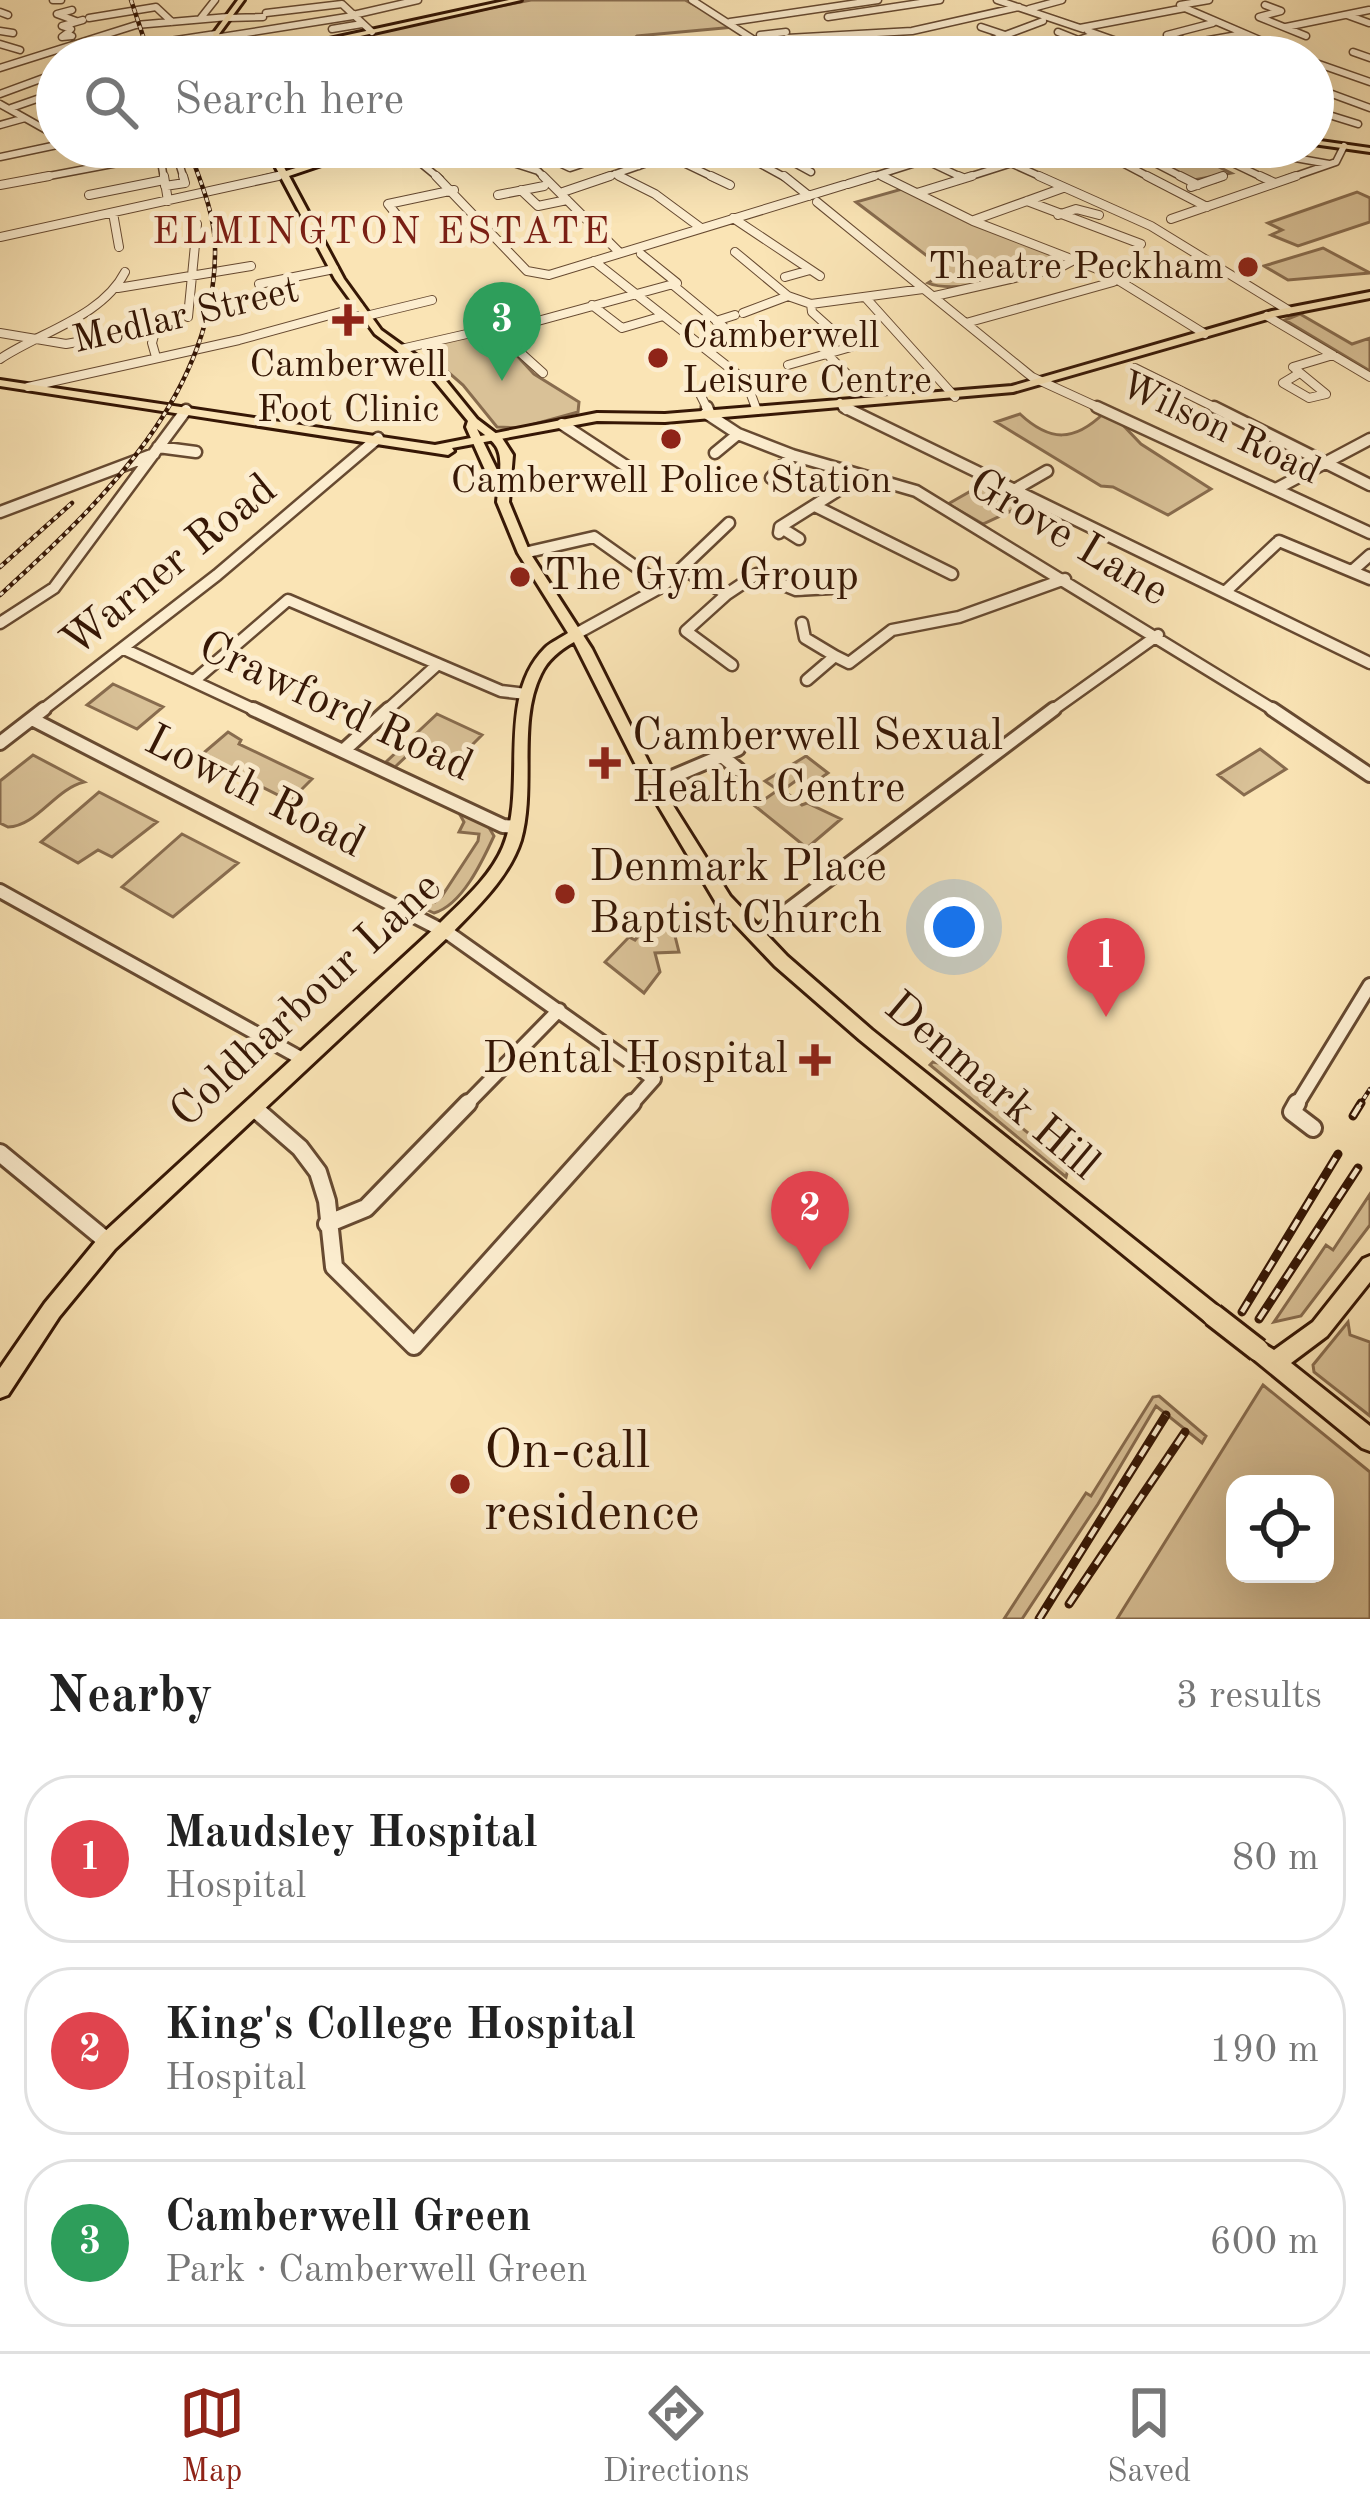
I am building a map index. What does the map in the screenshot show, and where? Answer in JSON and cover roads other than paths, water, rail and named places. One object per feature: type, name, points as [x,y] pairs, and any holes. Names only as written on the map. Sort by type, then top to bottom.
[{"type":"highway","points":[[0,383],[454,451],[597,417],[955,397],[1043,383],[1288,310],[1370,295]]},
{"type":"main road","points":[[215,36],[241,0]]},
{"type":"main road","points":[[351,36],[518,0]]},
{"type":"main road","points":[[1334,139],[1345,138],[1369,148]]},
{"type":"main road","points":[[282,168],[334,269],[382,337],[444,383],[473,421],[500,442]]},
{"type":"main road","points":[[286,174],[305,168]]},
{"type":"main road","name":"Denmark Hill","points":[[473,421],[471,427],[491,472],[502,478]]},
{"type":"main road","name":"Denmark Hill","points":[[500,442],[509,470],[502,478],[504,506],[524,553],[574,635],[653,785],[724,901],[873,1041],[1370,1439]]},
{"type":"main road","points":[[526,694],[540,659],[574,635]]},
{"type":"main road","name":"Coldharbour Lane","points":[[0,1387],[52,1310],[109,1242],[443,931],[492,879],[517,827],[524,794],[526,694]]},
{"type":"main road","points":[[1266,1357],[1320,1329],[1370,1266]]},
{"type":"street","points":[[57,0],[57,5],[72,10],[57,14]]},
{"type":"street","points":[[123,3],[137,0]]},
{"type":"street","points":[[200,19],[215,0]]},
{"type":"street","points":[[255,32],[275,0]]},
{"type":"street","points":[[215,36],[418,0]]},
{"type":"street","points":[[692,0],[751,36]]},
{"type":"street","points":[[730,22],[878,0]]},
{"type":"street","points":[[816,10],[828,17],[940,0]]},
{"type":"street","points":[[997,0],[1102,36]]},
{"type":"street","points":[[760,35],[912,31],[1062,0]]},
{"type":"street","points":[[1082,36],[1209,0]]},
{"type":"street","points":[[1349,2],[1368,8]]},
{"type":"street","points":[[101,36],[136,25],[342,4],[372,32]]},
{"type":"street","points":[[1265,5],[1281,11],[1259,17],[1306,36]]},
{"type":"street","points":[[62,28],[112,12],[158,7],[172,22]]},
{"type":"street","points":[[905,7],[940,24]]},
{"type":"street","points":[[1182,7],[1250,36]]},
{"type":"street","points":[[960,8],[974,15]]},
{"type":"street","points":[[1285,27],[1368,8]]},
{"type":"street","points":[[1326,10],[1322,11],[1336,16]]},
{"type":"street","points":[[995,11],[1009,19]]},
{"type":"street","points":[[112,12],[136,25]]},
{"type":"street","points":[[858,13],[884,33]]},
{"type":"street","points":[[44,14],[83,20]]},
{"type":"street","points":[[1346,14],[1369,23]]},
{"type":"street","points":[[828,17],[834,36]]},
{"type":"street","points":[[1306,19],[1327,31]]},
{"type":"street","points":[[955,20],[1006,35],[1046,20]]},
{"type":"street","points":[[1168,36],[1246,22]]},
{"type":"street","points":[[332,29],[362,24]]},
{"type":"street","points":[[777,26],[789,36]]},
{"type":"street","points":[[0,31],[13,33]]},
{"type":"street","points":[[912,31],[927,36]]},
{"type":"street","points":[[1058,32],[1068,36]]},
{"type":"street","points":[[1234,36],[1245,34]]},
{"type":"street","points":[[0,44],[20,50]]},
{"type":"street","points":[[1370,47],[1353,52],[1370,58]]},
{"type":"street","points":[[0,68],[36,57]]},
{"type":"street","points":[[1334,69],[1370,82]]},
{"type":"street","points":[[0,94],[36,81]]},
{"type":"street","points":[[1334,95],[1370,108]]},
{"type":"street","points":[[11,108],[36,99]]},
{"type":"street","points":[[0,104],[36,124]]},
{"type":"street","points":[[1334,117],[1358,124],[1345,138],[1334,164]]},
{"type":"street","points":[[0,125],[25,118]]},
{"type":"street","points":[[0,157],[36,149]]},
{"type":"street","points":[[0,185],[91,168]]},
{"type":"street","points":[[162,168],[168,201]]},
{"type":"street","points":[[89,195],[185,183],[180,168]]},
{"type":"street","points":[[427,168],[454,190],[529,272],[594,261],[703,231]]},
{"type":"street","points":[[528,168],[620,253]]},
{"type":"street","points":[[521,190],[538,206],[633,168]]},
{"type":"street","points":[[695,168],[730,184]]},
{"type":"street","name":"Wilson Road","points":[[771,168],[1043,383],[1370,533]]},
{"type":"street","points":[[781,173],[807,170],[803,168]]},
{"type":"street","points":[[402,350],[480,328],[500,331],[673,285],[678,283],[675,278],[636,255],[733,218],[813,199],[901,168]]},
{"type":"street","points":[[942,168],[963,178]]},
{"type":"street","points":[[917,194],[994,168]]},
{"type":"street","points":[[1021,168],[1150,226],[1288,310]]},
{"type":"street","points":[[1133,168],[1208,207]]},
{"type":"street","points":[[1166,168],[1198,184]]},
{"type":"street","points":[[1244,168],[1276,183]]},
{"type":"street","points":[[1171,219],[1321,168]]},
{"type":"street","points":[[0,237],[286,174]]},
{"type":"street","points":[[615,174],[655,194],[703,231]]},
{"type":"street","points":[[880,175],[973,221],[1076,259],[1205,334]]},
{"type":"street","points":[[1177,191],[1223,176]]},
{"type":"street","points":[[498,195],[544,186]]},
{"type":"street","points":[[973,221],[1063,188]]},
{"type":"street","points":[[413,235],[388,204],[454,190]]},
{"type":"street","points":[[1027,201],[1141,244]]},
{"type":"street","points":[[1058,215],[1074,209],[1099,214]]},
{"type":"street","points":[[113,213],[119,247]]},
{"type":"street","points":[[733,218],[820,276]]},
{"type":"street","points":[[188,317],[197,224]]},
{"type":"street","points":[[735,252],[788,296],[811,304],[924,288]]},
{"type":"street","points":[[605,257],[631,285]]},
{"type":"street","points":[[935,296],[1059,268],[1076,259]]},
{"type":"street","points":[[594,261],[640,292],[746,381],[755,408]]},
{"type":"street","points":[[0,359],[27,338],[81,314],[118,288],[250,266]]},
{"type":"street","points":[[259,284],[334,269]]},
{"type":"street","points":[[785,277],[810,270]]},
{"type":"street","points":[[118,288],[125,272]]},
{"type":"street","points":[[966,323],[1113,283]]},
{"type":"street","points":[[673,285],[720,324],[788,296]]},
{"type":"street","points":[[865,296],[955,397]]},
{"type":"street","name":"Medlar Street","points":[[28,387],[363,311],[433,300]]},
{"type":"street","points":[[788,365],[851,347],[812,312],[811,304]]},
{"type":"street","points":[[592,305],[622,328],[663,316]]},
{"type":"street","points":[[1267,316],[1370,376]]},
{"type":"street","points":[[0,333],[68,344],[156,328],[152,342],[156,357]]},
{"type":"street","points":[[500,331],[543,373]]},
{"type":"street","points":[[415,359],[417,348],[424,343]]},
{"type":"street","points":[[1298,374],[1293,367],[1333,355]]},
{"type":"street","points":[[830,356],[849,376]]},
{"type":"street","points":[[1135,368],[1370,484]]},
{"type":"street","points":[[699,392],[707,412]]},
{"type":"street","points":[[840,403],[847,411],[1370,663]]},
{"type":"street","points":[[0,623],[54,588],[185,410]]},
{"type":"street","name":"Grove Lane","points":[[707,412],[738,434],[792,455],[916,491],[1158,635],[1370,775]]},
{"type":"street","points":[[557,425],[632,470]]},
{"type":"street","points":[[715,453],[738,434]]},
{"type":"street","name":"Warner Road","points":[[0,743],[124,649],[378,438]]},
{"type":"street","points":[[1276,489],[1370,439]]},
{"type":"street","points":[[0,512],[156,450],[196,452]]},
{"type":"street","points":[[771,478],[792,455]]},
{"type":"street","points":[[1014,490],[1047,471]]},
{"type":"street","points":[[799,539],[780,530],[861,476]]},
{"type":"street","points":[[817,507],[952,574]]},
{"type":"street","points":[[574,635],[663,586],[729,523]]},
{"type":"street","points":[[524,553],[595,537],[663,586]]},
{"type":"street","points":[[1225,592],[1278,542],[1370,579]]},
{"type":"street","points":[[1352,571],[1370,555]]},
{"type":"street","points":[[684,570],[727,594]]},
{"type":"street","points":[[732,665],[686,632],[727,594],[757,574],[796,590],[832,588]]},
{"type":"street","points":[[802,623],[806,638],[849,663],[892,630],[959,617],[1065,579]]},
{"type":"street","points":[[194,681],[288,600],[510,694],[526,694]]},
{"type":"street","points":[[755,934],[891,836],[997,749],[1158,635]]},
{"type":"street","name":"Crawford Road","points":[[124,649],[503,826],[517,827]]},
{"type":"street","points":[[807,680],[835,656]]},
{"type":"street","points":[[343,751],[437,664]]},
{"type":"street","name":"Lowth Road","points":[[32,719],[443,931],[654,1079],[414,1346],[334,1267],[327,1224]]},
{"type":"street","points":[[653,785],[738,749]]},
{"type":"street","points":[[722,756],[739,770]]},
{"type":"street","points":[[0,891],[304,1060]]},
{"type":"street","points":[[1313,1128],[1292,1112],[1370,985]]},
{"type":"street","points":[[253,1107],[316,1163],[326,1190],[327,1224],[366,1208],[559,1010]]},
{"type":"street","points":[[0,1153],[109,1242]]},
{"type":"railway","points":[[131,0],[143,36]]},
{"type":"railway","points":[[0,595],[113,483],[175,396],[197,349],[211,298],[215,245],[195,168]]},
{"type":"railway","points":[[0,567],[72,503]]},
{"type":"railway","points":[[1359,1106],[1370,1089]]},
{"type":"railway","points":[[1353,1116],[1361,1103]]},
{"type":"railway","points":[[1242,1312],[1338,1154]]},
{"type":"railway","points":[[1259,1319],[1358,1168]]},
{"type":"railway","points":[[1039,1619],[1166,1415]]},
{"type":"railway","points":[[1069,1604],[1185,1432]]},
{"type":"place","name":"Theatre Peckham","points":[[1248,267]]},
{"type":"place","name":"Camberwell Foot Clinic","points":[[348,320]]},
{"type":"place","name":"Camberwell Leisure Centre","points":[[658,358]]},
{"type":"place","name":"Camberwell Green","points":[[502,381]]},
{"type":"place","name":"Camberwell Police Station","points":[[671,439]]},
{"type":"place","name":"The Gym Group","points":[[520,577]]},
{"type":"place","name":"Camberwell Sexual Health Centre","points":[[605,763]]},
{"type":"place","name":"Denmark Place Baptist Church","points":[[565,894]]},
{"type":"place","name":"Maudsley Hospital","points":[[1106,1017]]},
{"type":"place","name":"Dental Hospital","points":[[815,1060]]},
{"type":"place","name":"King's College Hospital","points":[[810,1270]]},
{"type":"place","name":"On-call residence","points":[[460,1484]]},
{"type":"district","name":"ELMINGTON ESTATE","points":[[382,232]]}]
